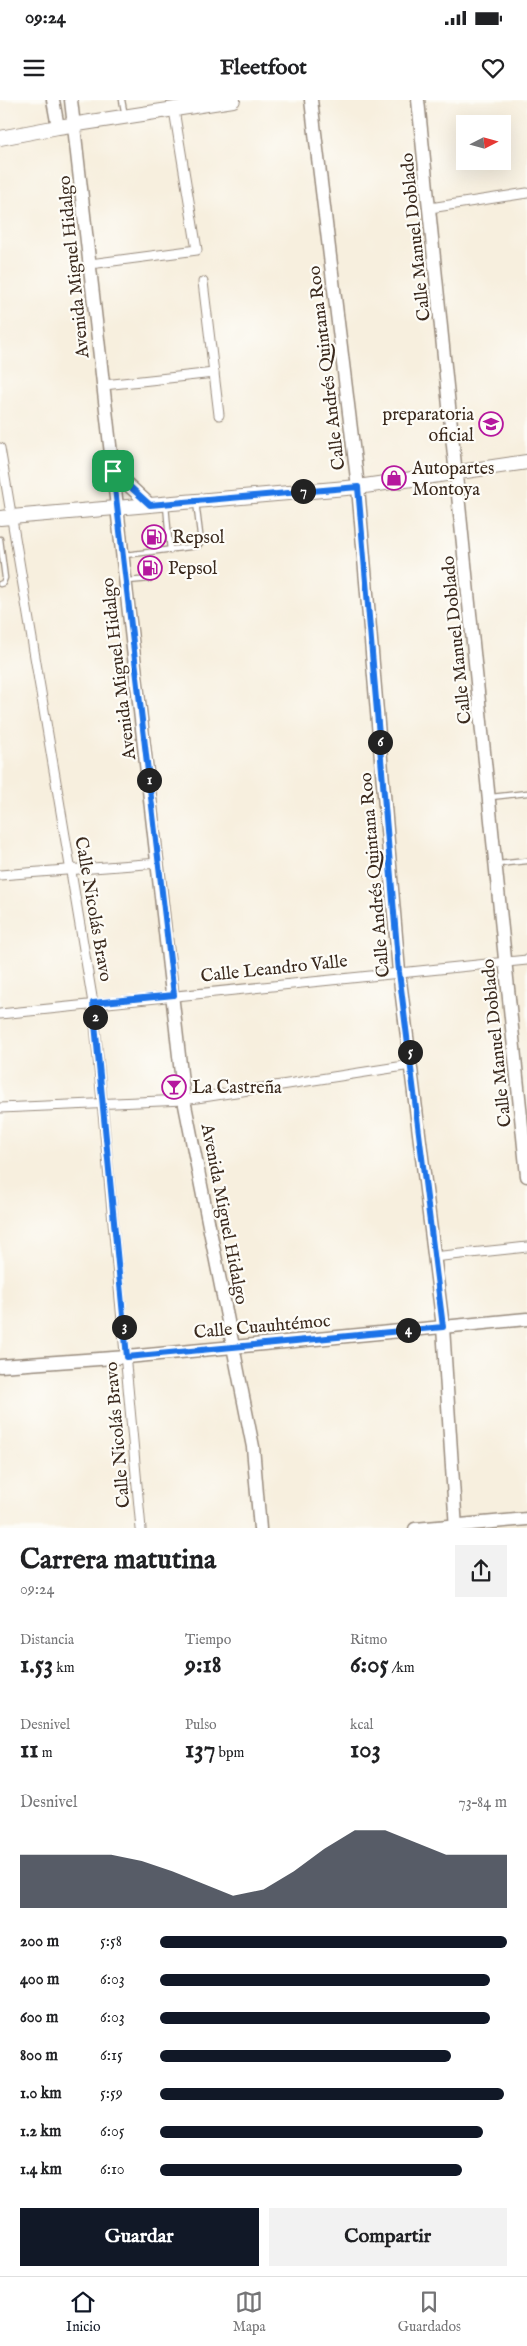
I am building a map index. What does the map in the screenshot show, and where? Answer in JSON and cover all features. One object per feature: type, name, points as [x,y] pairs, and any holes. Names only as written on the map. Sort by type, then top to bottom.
[{"type":"main road","points":[[53,100],[58,127]]},
{"type":"main road","name":"Avenida Miguel Hidalgo","points":[[71,100],[174,995],[184,1100],[253,1446],[260,1528]]},
{"type":"main road","points":[[0,138],[74,124],[174,110],[196,103],[233,100]]},
{"type":"main road","name":"Calle Andrés Quintana Roo","points":[[311,100],[358,487],[399,972],[443,1327],[456,1527]]},
{"type":"main road","name":"Calle Manuel Doblado","points":[[418,100],[527,1176]]},
{"type":"main road","points":[[6,517],[358,487],[527,462]]},
{"type":"main road","points":[[113,471],[150,505]]},
{"type":"main road","name":"Calle Cuauhtémoc","points":[[0,1366],[127,1357],[527,1319]]},
{"type":"main road","points":[[415,1528],[456,1527],[527,1519]]},
{"type":"street","points":[[90,264],[198,250],[174,110]]},
{"type":"street","points":[[430,208],[527,193]]},
{"type":"street","points":[[203,282],[219,415]]},
{"type":"street","points":[[104,385],[214,373]]},
{"type":"street","name":"Calle Nicolás Bravo","points":[[0,448],[6,517],[93,1003],[104,1103],[141,1528]]},
{"type":"street","points":[[0,875],[70,868],[159,863]]},
{"type":"street","name":"Calle Leandro Valle","points":[[0,1014],[527,960]]},
{"type":"street","points":[[0,1108],[184,1100],[411,1065]]},
{"type":"street","points":[[433,1257],[527,1247]]},
{"type":"lane","points":[[122,100],[126,117]]},
{"type":"lane","points":[[123,555],[170,551],[198,546],[201,542],[195,501]]},
{"type":"lane","points":[[166,503],[170,551]]},
{"type":"lane","points":[[0,540],[5,578],[3,583],[0,584]]},
{"type":"lane","points":[[150,553],[150,559]]},
{"type":"lane","points":[[126,581],[150,579],[152,576]]},
{"type":"lane","points":[[489,797],[527,793]]},
{"type":"lane","points":[[496,865],[527,861]]},
{"type":"place","name":"preparatoria oficial","points":[[491,424]]},
{"type":"place","name":"Autopartes Montoya","points":[[394,478]]},
{"type":"place","name":"Repsol","points":[[154,537]]},
{"type":"place","name":"Pepsol","points":[[150,568]]},
{"type":"place","name":"La Castreña","points":[[174,1087]]},
{"type":"route","points":[[113,471],[150,505],[358,487],[399,972],[443,1327],[127,1357],[93,1003],[174,995],[113,471]]}]
